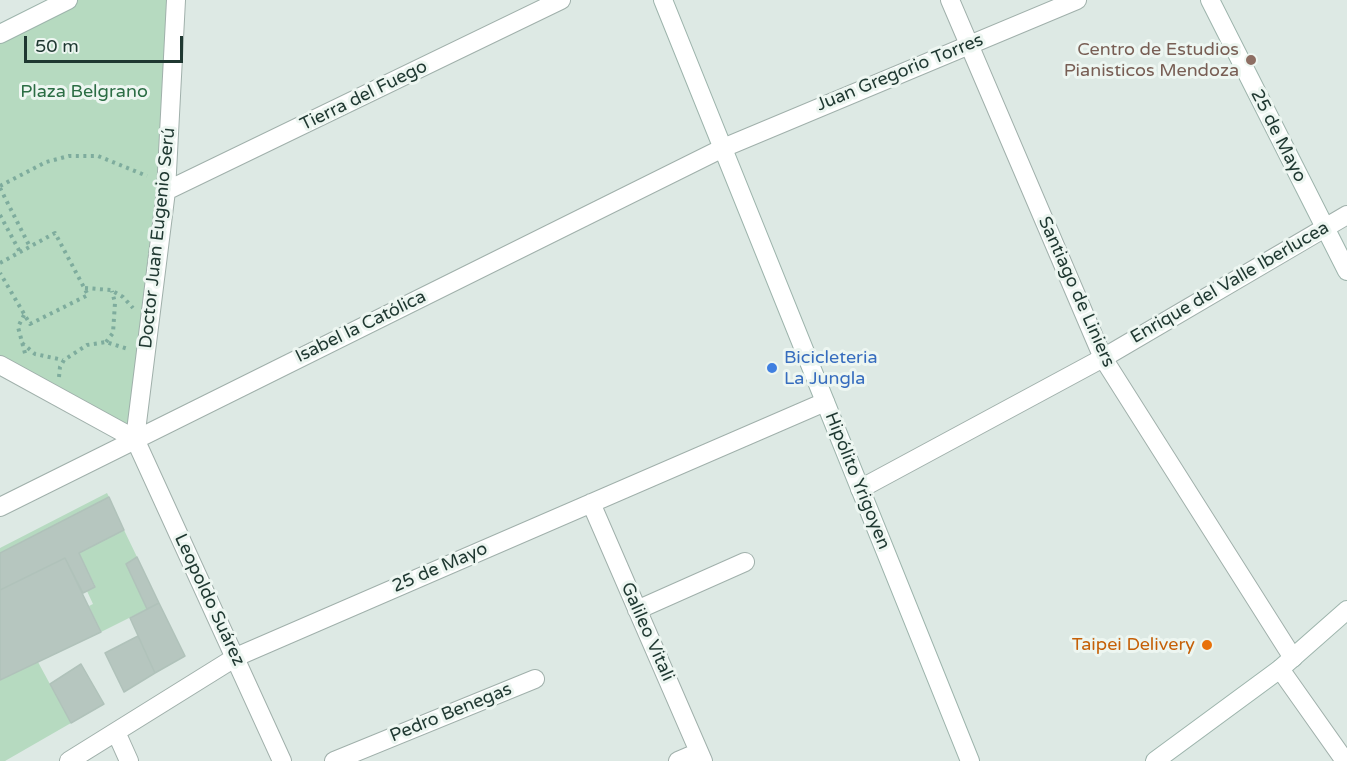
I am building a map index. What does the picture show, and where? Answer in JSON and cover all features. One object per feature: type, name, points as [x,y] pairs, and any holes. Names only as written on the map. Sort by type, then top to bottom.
[{"type":"street","points":[[0,34],[68,0]]},
{"type":"street","name":"Doctor Juan Eugenio Serú","points":[[135,439],[166,191],[176,0]]},
{"type":"street","name":"Tierra del Fuego","points":[[166,191],[561,0]]},
{"type":"street","name":"Hipólito Yrigoyen","points":[[663,0],[970,761]]},
{"type":"street","name":"Santiago de Liniers","points":[[950,0],[1103,358],[1345,761],[1347,760]]},
{"type":"street","name":"Juan Gregorio Torres","points":[[723,148],[1077,0]]},
{"type":"street","name":"25 de Mayo","points":[[1209,0],[1347,271]]},
{"type":"street","name":"Isabel la Católica","points":[[0,507],[723,148]]},
{"type":"street","name":"Enrique del Valle Iberlucea","points":[[860,489],[1103,358],[1347,215]]},
{"type":"street","points":[[0,365],[135,439]]},
{"type":"street","name":"25 de Mayo","points":[[69,761],[236,657],[825,402]]},
{"type":"street","name":"Leopoldo Suárez","points":[[135,439],[282,761]]},
{"type":"street","name":"Galileo Vitali","points":[[591,503],[701,756]]},
{"type":"street","points":[[637,610],[745,562]]},
{"type":"street","points":[[1155,761],[1286,663],[1347,610]]},
{"type":"street","name":"Pedro Benegas","points":[[334,761],[535,679]]},
{"type":"street","points":[[116,732],[129,761]]},
{"type":"street","points":[[678,761],[701,756]]},
{"type":"path","points":[[30,247],[0,187],[46,162],[69,156],[99,156],[149,177]]},
{"type":"path","points":[[0,215],[20,252]]},
{"type":"path","points":[[0,263],[55,232],[88,295],[30,324],[0,273]]},
{"type":"path","points":[[84,288],[111,290],[123,297],[140,315]]},
{"type":"path","points":[[106,342],[112,333],[115,303],[111,290]]},
{"type":"path","points":[[24,315],[18,327],[30,364]]},
{"type":"path","points":[[21,341],[35,354],[64,360]]},
{"type":"path","points":[[58,384],[60,367],[64,360],[87,345],[106,342],[122,346],[135,353]]},
{"type":"green space","name":"Plaza Belgrano","points":[[78,0],[171,0],[163,184],[131,430],[0,359],[0,39]]},
{"type":"green space","points":[[107,493],[109,497],[0,553],[0,548]]},
{"type":"green space","points":[[124,530],[137,557],[126,564],[147,609],[101,632],[89,606],[93,604],[87,591],[95,586],[79,553]]},
{"type":"green space","points":[[38,662],[71,723],[5,761],[0,761],[0,680]]},
{"type":"building","points":[[109,497],[124,530],[79,553],[95,587],[83,593],[65,558],[0,590],[0,553]]},
{"type":"building","points":[[137,557],[159,603],[147,609],[126,564]]},
{"type":"building","points":[[65,558],[101,632],[0,680],[0,590]]},
{"type":"building","points":[[159,603],[185,656],[155,673],[130,618]]},
{"type":"building","points":[[138,636],[155,673],[124,692],[105,653]]},
{"type":"building","points":[[81,664],[104,704],[71,723],[50,684]]},
{"type":"place","name":"Centro de Estudios Pianisticos Mendoza","points":[[1251,60]]},
{"type":"place","name":"Bicicleteria La Jungla","points":[[772,368]]},
{"type":"place","name":"Taipei Delivery","points":[[1207,645]]}]
